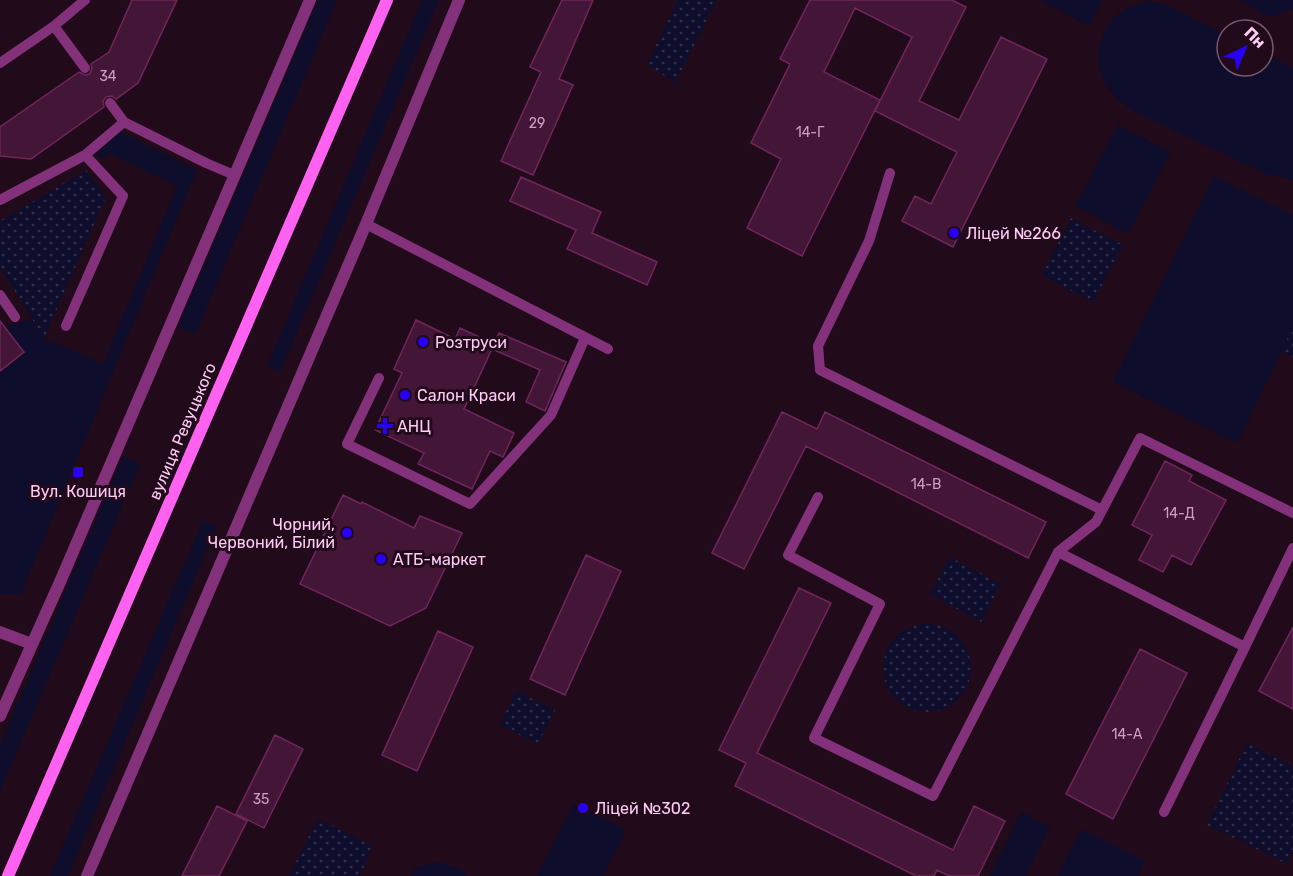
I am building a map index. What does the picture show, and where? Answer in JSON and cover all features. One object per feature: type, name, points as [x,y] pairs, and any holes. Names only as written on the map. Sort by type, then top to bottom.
[{"type":"street","points":[[0,716],[310,0]]},
{"type":"street","name":"вулиця Ревуцького","points":[[8,876],[387,0]]},
{"type":"street","points":[[87,876],[366,224],[459,0]]},
{"type":"street","points":[[0,632],[32,644]]},
{"type":"lane","points":[[0,63],[54,26],[85,0]]},
{"type":"lane","points":[[54,26],[85,68]]},
{"type":"lane","points":[[110,103],[124,122],[234,175]]},
{"type":"lane","points":[[0,200],[85,155],[124,122]]},
{"type":"lane","points":[[66,326],[123,196],[85,155]]},
{"type":"lane","points":[[890,173],[869,240],[819,346],[820,370],[1102,510]]},
{"type":"lane","points":[[366,224],[608,349]]},
{"type":"lane","points":[[0,295],[15,317]]},
{"type":"lane","points":[[379,378],[347,444],[470,504],[551,415],[585,338]]},
{"type":"lane","points":[[818,497],[788,555],[880,604],[814,738],[933,796],[1058,552],[1096,522],[1140,438],[1293,513]]},
{"type":"lane","points":[[1164,812],[1293,548]]},
{"type":"lane","points":[[1058,552],[1245,647]]},
{"type":"shaded area","points":[[318,0],[337,0],[195,335],[178,327]]},
{"type":"shaded area","points":[[422,0],[439,0],[280,372],[267,366]]},
{"type":"shaded area","points":[[678,0],[717,0],[675,83],[647,64]]},
{"type":"shaded area","points":[[1040,0],[1103,0],[1089,26]]},
{"type":"shaded area","points":[[1239,0],[1293,0],[1293,9],[1270,17]]},
{"type":"shaded area","points":[[1148,1],[1164,4],[1215,29],[1215,78],[1275,78],[1275,59],[1293,68],[1293,180],[1266,174],[1131,110],[1115,96],[1103,79],[1098,51],[1102,38],[1114,18],[1129,8]]},
{"type":"shaded area","points":[[1118,125],[1171,152],[1128,234],[1075,206]]},
{"type":"shaded area","points":[[120,132],[197,170],[21,594],[0,594],[0,363],[4,368],[24,352],[5,328],[32,320],[44,338],[103,364],[177,186],[111,154],[101,160],[96,154]]},
{"type":"shaded area","points":[[86,170],[106,197],[44,338],[0,267],[0,221]]},
{"type":"shaded area","points":[[1214,176],[1293,215],[1293,328],[1237,443],[1113,382]]},
{"type":"shaded area","points":[[1071,218],[1123,245],[1093,302],[1042,275]]},
{"type":"shaded area","points":[[1293,328],[1293,357],[1281,351]]},
{"type":"shaded area","points":[[123,456],[140,464],[0,791],[0,745]]},
{"type":"shaded area","points":[[203,520],[217,526],[68,876],[50,876]]},
{"type":"shaded area","points":[[950,557],[1001,584],[981,622],[930,594]]},
{"type":"shaded area","points":[[918,624],[936,624],[952,631],[964,643],[971,659],[971,677],[964,693],[952,705],[936,712],[918,712],[902,705],[890,693],[883,677],[883,659],[890,643],[902,631]]},
{"type":"shaded area","points":[[516,691],[555,710],[538,744],[500,725]]},
{"type":"shaded area","points":[[1247,743],[1293,766],[1293,851],[1287,864],[1207,825]]},
{"type":"shaded area","points":[[574,803],[626,830],[603,876],[537,876]]},
{"type":"shaded area","points":[[1021,812],[1050,827],[1026,876],[990,876]]},
{"type":"shaded area","points":[[318,818],[372,846],[360,876],[289,876]]},
{"type":"shaded area","points":[[1081,829],[1145,861],[1138,876],[1058,876]]},
{"type":"shaded area","points":[[437,862],[459,868],[466,876],[410,876],[416,868]]},
{"type":"building","points":[[132,0],[177,0],[138,83],[116,99],[112,96],[106,97],[103,101],[104,107],[31,159],[0,156],[0,127],[79,72],[85,75],[90,74],[91,64],[109,52]]},
{"type":"building","points":[[562,0],[593,0],[559,79],[573,85],[533,175],[501,161],[541,72],[530,67]]},
{"type":"building","points":[[810,0],[952,0],[966,7],[919,101],[959,120],[1001,37],[1047,59],[953,247],[902,221],[915,196],[931,204],[957,152],[875,111],[912,37],[855,8],[824,72],[880,100],[802,256],[747,228],[781,159],[751,143],[790,64],[780,59]]},
{"type":"building","points":[[521,177],[601,212],[592,233],[657,262],[647,285],[567,249],[576,230],[510,201]]},
{"type":"building","points":[[416,320],[455,339],[460,328],[494,344],[499,333],[566,362],[545,411],[526,402],[540,370],[492,349],[464,409],[514,433],[503,457],[490,451],[472,489],[418,464],[424,453],[375,430],[402,373],[394,369]]},
{"type":"building","points":[[0,321],[24,352],[0,371]]},
{"type":"building","points":[[782,412],[817,429],[825,412],[1046,522],[1028,558],[806,446],[744,569],[712,553]]},
{"type":"building","points":[[1165,461],[1192,475],[1189,481],[1226,500],[1191,565],[1172,555],[1163,572],[1139,560],[1152,535],[1132,525]]},
{"type":"building","name":"АТБ-маркет","points":[[343,495],[414,528],[420,516],[462,533],[426,608],[390,626],[300,584]]},
{"type":"building","points":[[586,555],[621,571],[565,695],[530,679]]},
{"type":"building","points":[[799,588],[831,603],[757,753],[953,850],[974,806],[1005,821],[978,876],[949,876],[937,870],[934,876],[916,876],[735,786],[746,763],[719,750]]},
{"type":"building","points":[[1293,627],[1293,709],[1259,691]]},
{"type":"building","points":[[438,631],[473,647],[417,771],[382,755]]},
{"type":"building","points":[[1140,649],[1187,673],[1113,819],[1066,794]]},
{"type":"building","points":[[275,735],[303,749],[264,828],[236,814]]},
{"type":"building","points":[[217,806],[247,821],[219,876],[182,876]]},
{"type":"place","name":"Ліцей №266","points":[[954,233]]},
{"type":"place","name":"Розтруси","points":[[423,342]]},
{"type":"place","name":"Салон Краси","points":[[405,395]]},
{"type":"place","name":"АНЦ","points":[[385,426]]},
{"type":"place","name":"Вул. Кошиця","points":[[78,472]]},
{"type":"place","name":"Чорний, Червоний, Білий","points":[[347,533]]},
{"type":"place","name":"АТБ-маркет","points":[[381,559]]},
{"type":"place","name":"Ліцей №302","points":[[583,808]]}]
